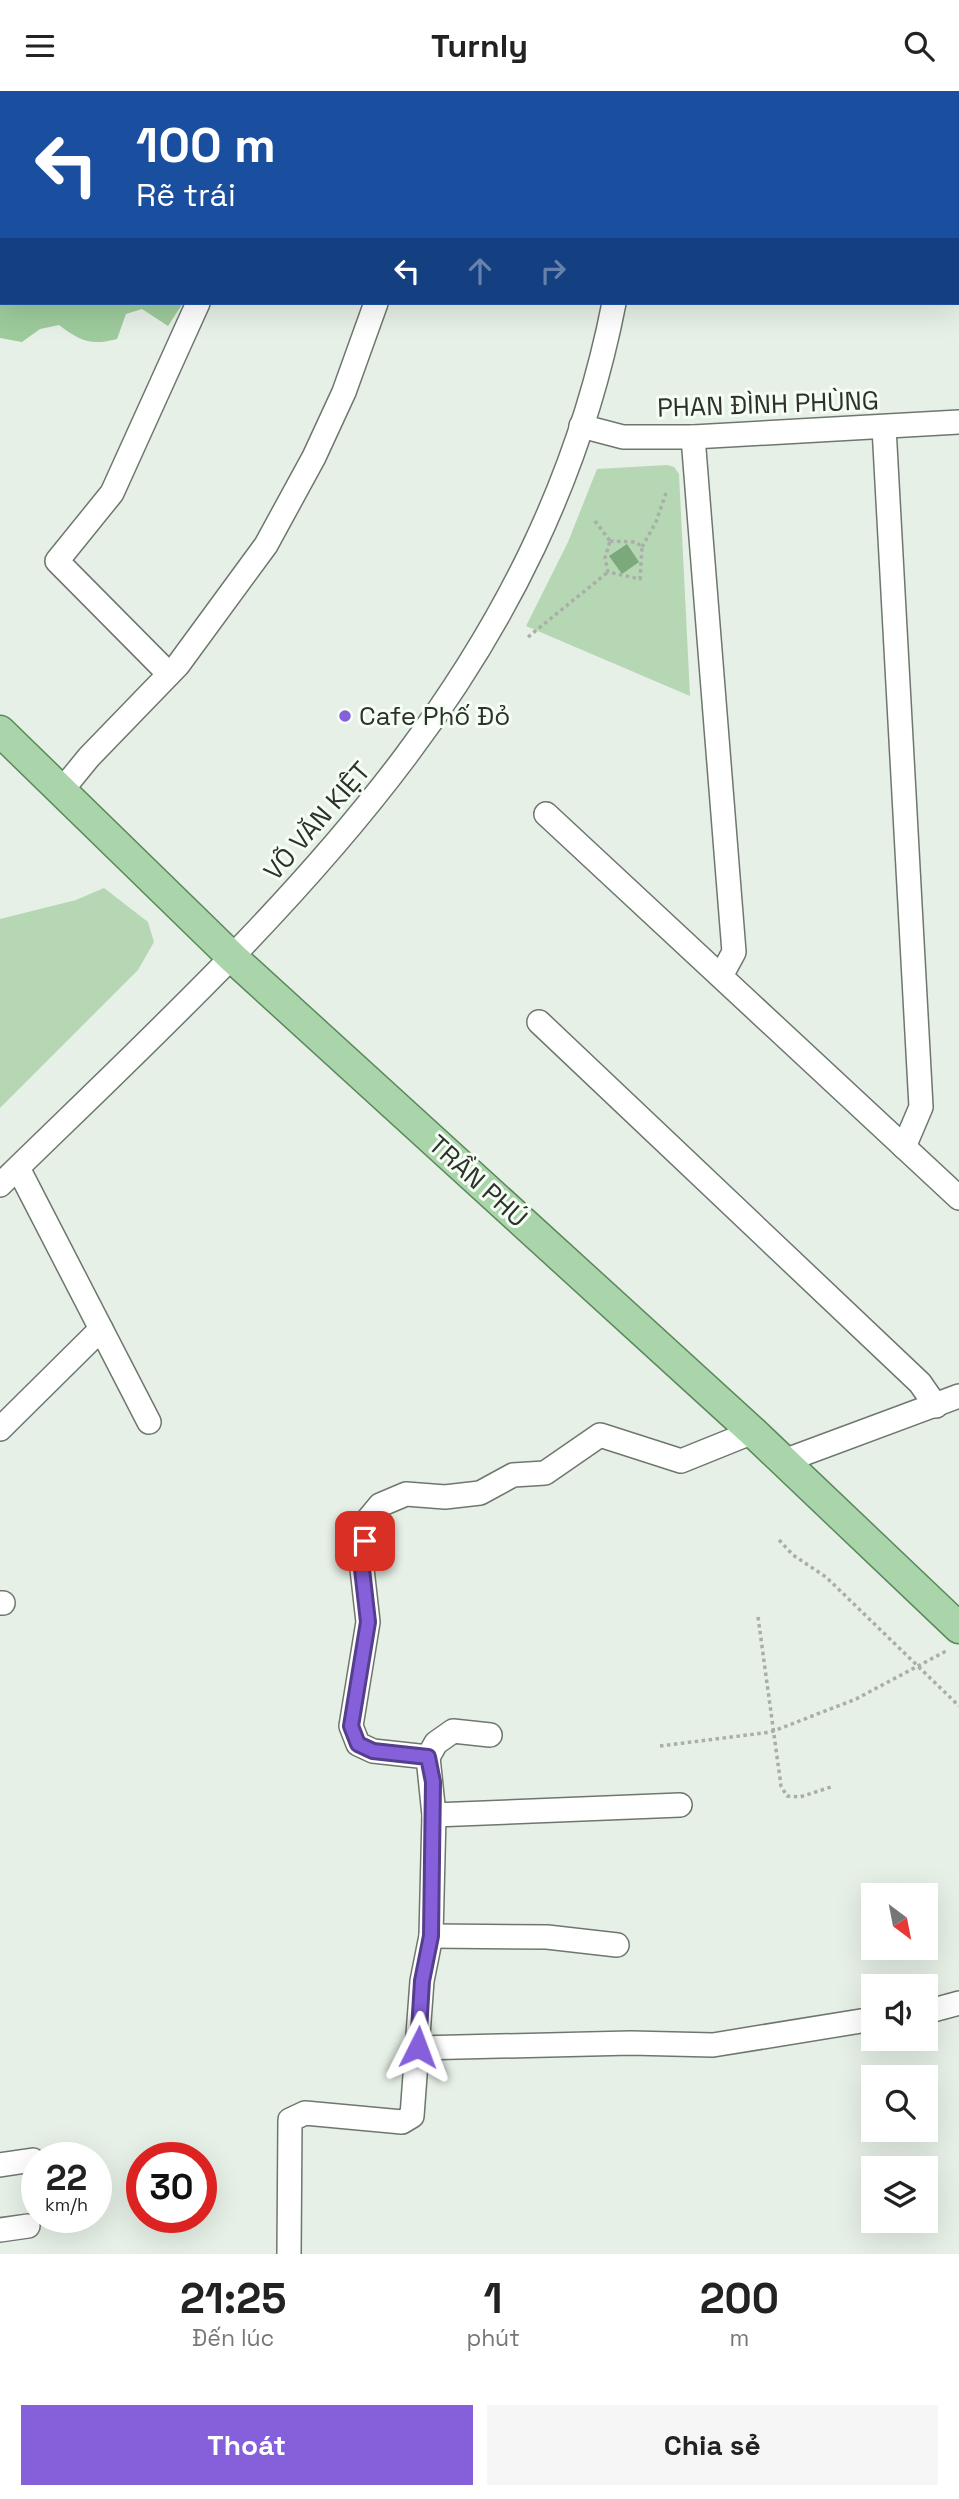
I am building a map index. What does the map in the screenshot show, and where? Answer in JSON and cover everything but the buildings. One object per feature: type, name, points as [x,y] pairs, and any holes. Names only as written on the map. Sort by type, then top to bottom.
[{"type":"main road","name":"TRẦN PHÚ","points":[[0,731],[233,958],[784,1461],[954,1639]]},
{"type":"street","points":[[169,674],[57,561],[111,493],[197,305]]},
{"type":"street","points":[[62,790],[89,757],[169,674],[272,534],[314,457],[344,392],[375,305]]},
{"type":"street","name":"VÕ VĂN KIỆT","points":[[0,1185],[233,958],[374,801],[448,701],[505,607],[567,473],[613,305]]},
{"type":"street","name":"PHAN ĐÌNH PHÙNG","points":[[581,426],[624,437],[693,437],[959,422]]},
{"type":"street","points":[[884,427],[921,1107],[904,1147]]},
{"type":"street","points":[[693,437],[734,952],[721,977]]},
{"type":"street","points":[[546,814],[959,1198]]},
{"type":"street","points":[[539,1022],[920,1383],[936,1406]]},
{"type":"street","points":[[18,1168],[149,1422]]},
{"type":"street","points":[[0,1429],[100,1329]]},
{"type":"street","points":[[784,1461],[959,1396]]},
{"type":"street","points":[[428,1757],[373,1751],[358,1744],[351,1726],[368,1622],[362,1569],[365,1524],[380,1505],[406,1494],[445,1497],[480,1493],[513,1475],[545,1473],[600,1435],[681,1461],[753,1432]]},
{"type":"street","points":[[289,2254],[290,2120],[305,2113],[402,2122],[412,2116],[422,1981],[431,1936],[435,1815],[428,1757],[436,1743],[453,1731],[490,1735]]},
{"type":"street","points":[[435,1815],[680,1805]]},
{"type":"street","points":[[431,1936],[547,1937],[617,1945]]},
{"type":"street","points":[[938,2009],[959,2003]]},
{"type":"street","points":[[418,2047],[631,2043],[713,2045],[861,2021]]},
{"type":"street","points":[[0,2165],[21,2162]]},
{"type":"street","points":[[0,2230],[21,2227]]},
{"type":"path","points":[[608,572],[640,579],[642,547],[656,521],[666,493]]},
{"type":"path","points":[[595,521],[610,541]]},
{"type":"path","points":[[610,541],[636,542],[642,547]]},
{"type":"path","points":[[608,572],[605,558],[610,541]]},
{"type":"path","points":[[528,637],[608,572]]},
{"type":"path","points":[[779,1539],[793,1555],[826,1577],[959,1706]]},
{"type":"path","points":[[758,1617],[771,1732],[778,1775],[787,1796],[800,1797],[831,1787]]},
{"type":"path","points":[[660,1746],[771,1732],[856,1699],[919,1667],[954,1639]]},
{"type":"shaded area","points":[[0,305],[182,305],[168,326],[142,309],[126,314],[117,339],[108,341],[86,341],[59,325],[40,329],[22,342],[0,338]]},
{"type":"shaded area","points":[[667,465],[674,467],[679,474],[690,696],[526,626],[568,542],[597,469]]},
{"type":"shaded area","points":[[627,544],[639,562],[622,574],[609,556]]},
{"type":"shaded area","points":[[104,888],[148,922],[154,942],[138,970],[0,1108],[0,919],[76,900]]},
{"type":"place","name":"Cafe Phố Đỏ","points":[[345,716]]},
{"type":"route","points":[[365,1541],[363,1599],[368,1622],[351,1726],[358,1744],[373,1751],[428,1757],[433,1782],[435,1815],[431,1936],[422,1981],[418,2047]]}]
